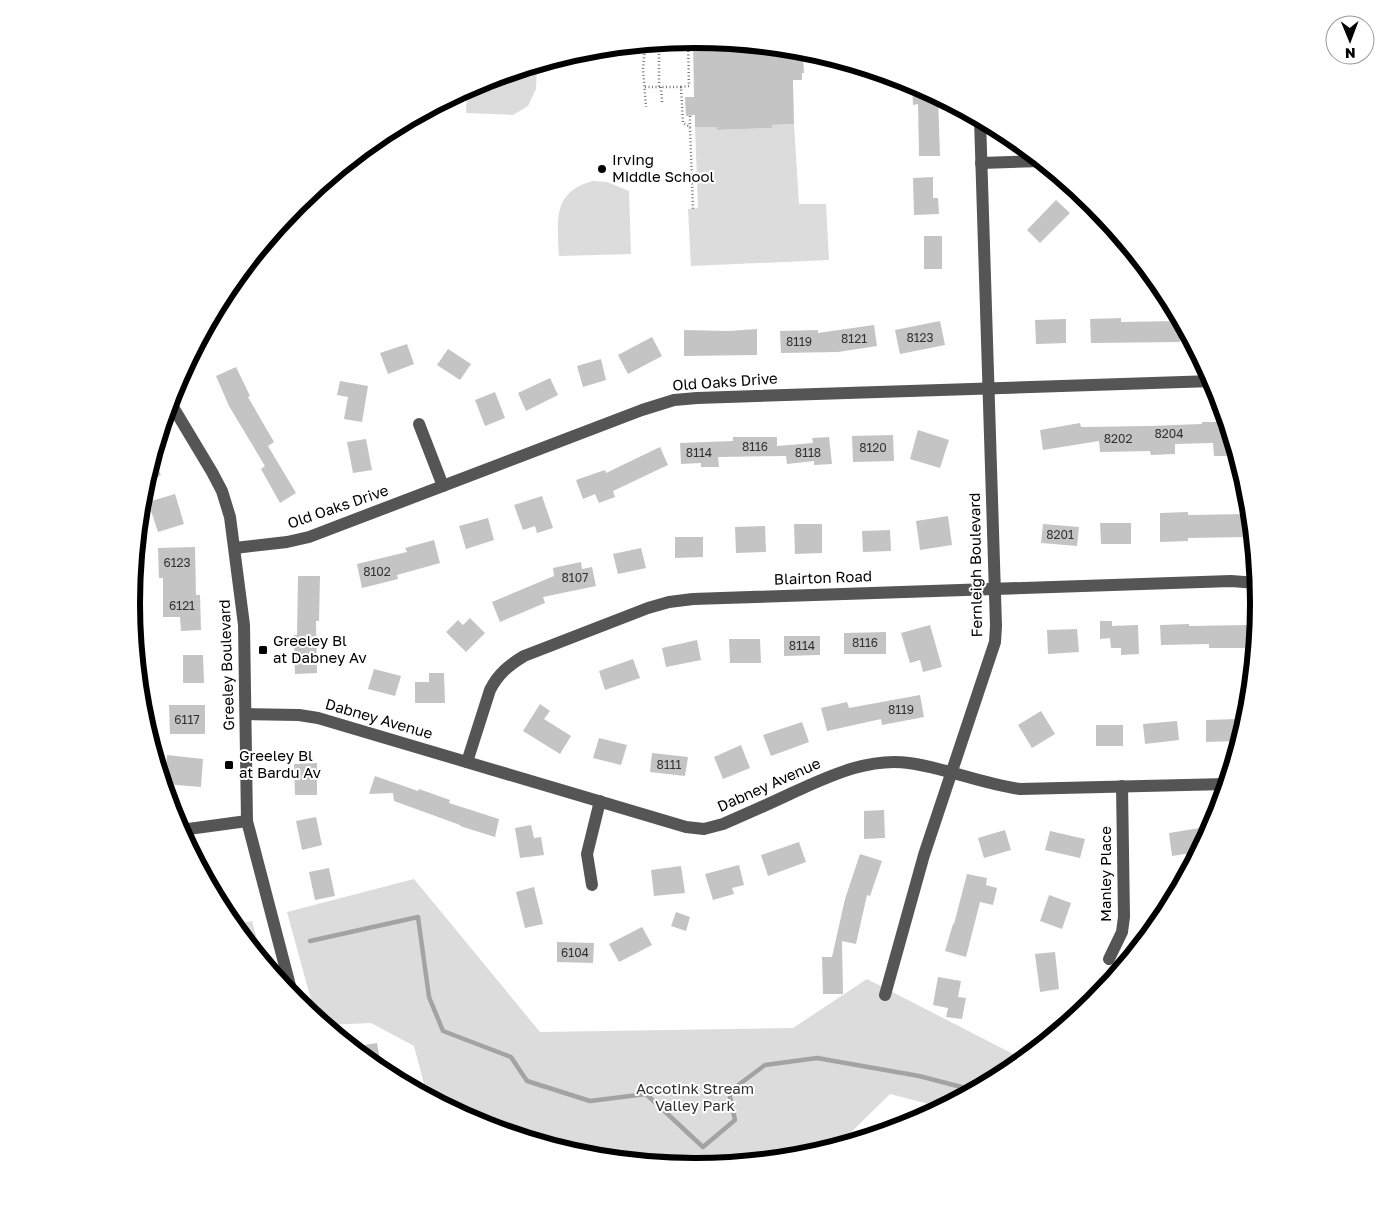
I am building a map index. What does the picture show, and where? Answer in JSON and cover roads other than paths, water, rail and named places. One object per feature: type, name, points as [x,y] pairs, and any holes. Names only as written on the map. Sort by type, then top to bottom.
[{"type":"street","name":"Fernleigh Boulevard","points":[[885,995],[924,855],[994,642],[996,626],[980,127]]},
{"type":"street","points":[[981,163],[1032,161]]},
{"type":"street","name":"Old Oaks Drive","points":[[235,548],[287,542],[309,537],[642,410],[674,400],[1204,381]]},
{"type":"street","name":"Greeley Boulevard","points":[[174,410],[222,492],[230,517],[244,625],[247,821],[288,979]]},
{"type":"street","points":[[419,424],[443,486]]},
{"type":"street","name":"Blairton Road","points":[[467,762],[490,690],[506,668],[524,656],[648,608],[669,602],[693,599],[1231,581],[1249,582]]},
{"type":"street","name":"Dabney Avenue","points":[[246,714],[299,715],[318,718],[686,827],[704,829],[723,824],[834,775],[861,766],[885,763],[907,762],[951,772],[998,786],[1020,789],[1220,784]]},
{"type":"street","name":"Manley Place","points":[[1109,959],[1122,932],[1124,917],[1122,786]]},
{"type":"street","points":[[592,886],[587,854],[600,801]]},
{"type":"street","points":[[188,829],[247,821]]},
{"type":"waterway","points":[[310,941],[418,917],[429,997],[443,1031],[511,1057],[527,1081],[590,1101],[646,1094],[703,1147],[735,1120],[729,1092],[765,1065],[817,1058],[919,1076],[963,1088]]},
{"type":"place","name":"Irving Middle School","points":[[602,169]]},
{"type":"place","name":"Greeley Bl at Dabney Av","points":[[263,650]]},
{"type":"place","name":"Greeley Bl at Bardu Av","points":[[229,765]]},
{"type":"park label","name":"Accotink Stream Valley Park","points":[[695,1098]]}]
